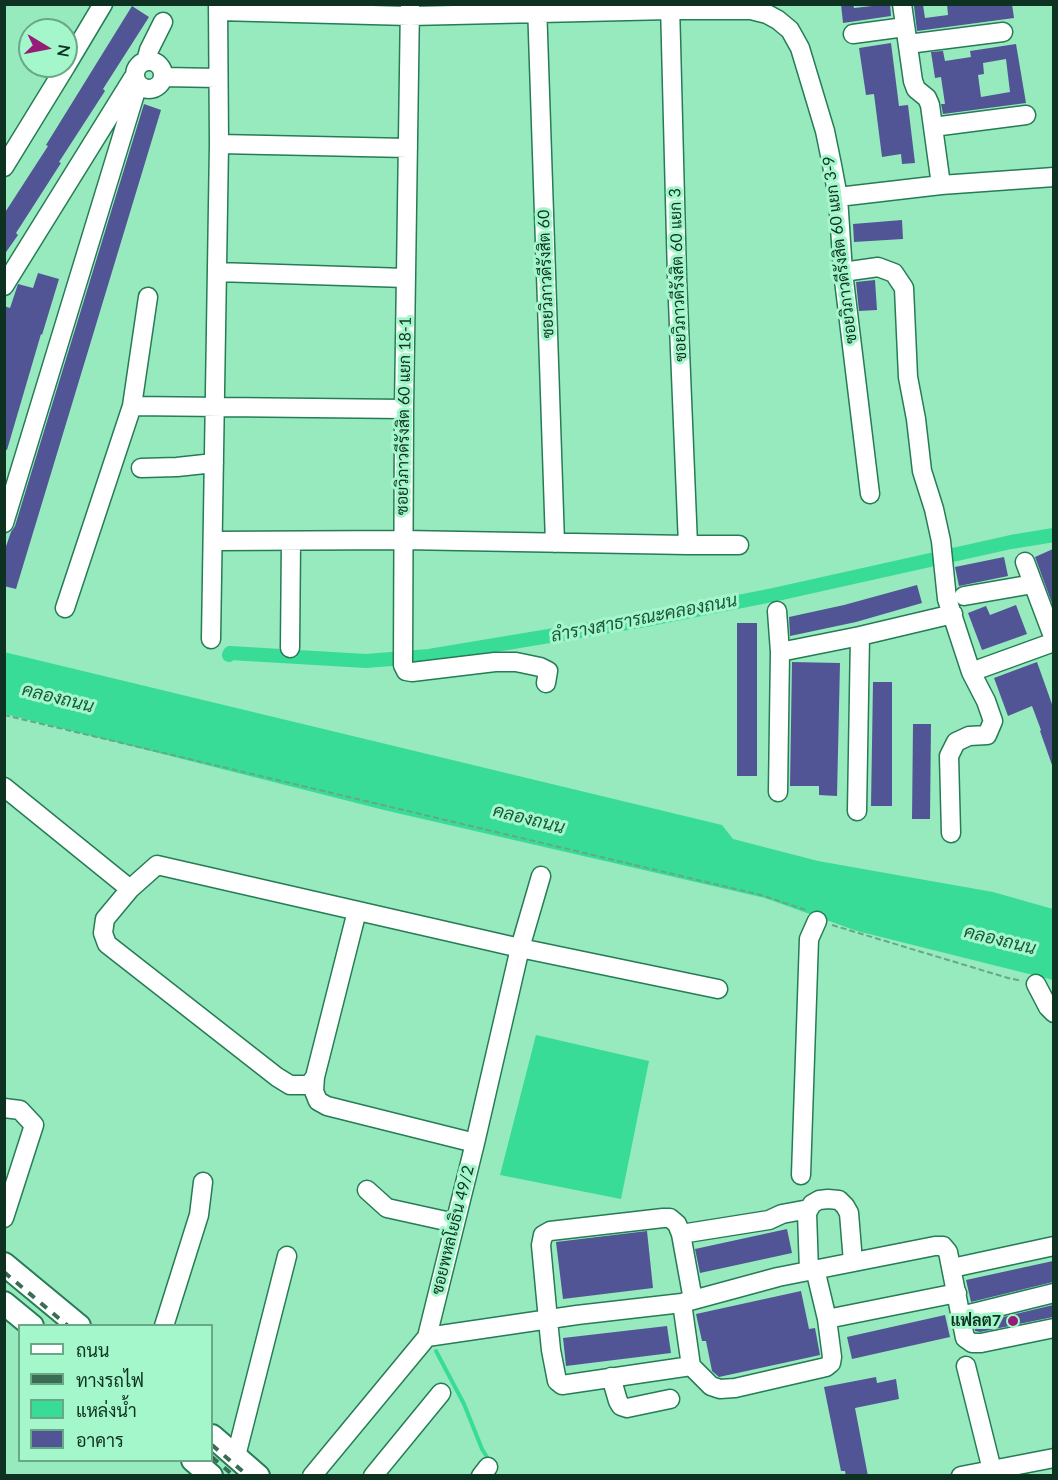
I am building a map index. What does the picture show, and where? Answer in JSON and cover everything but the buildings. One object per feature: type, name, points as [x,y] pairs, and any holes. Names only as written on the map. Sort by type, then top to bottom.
[{"type":"main road","points":[[4,1264],[77,1324]]},
{"type":"main road","points":[[4,1303],[30,1324]]},
{"type":"main road","points":[[213,1437],[258,1476]]},
{"type":"main road","points":[[194,1462],[211,1476]]},
{"type":"street","points":[[78,46],[103,4]]},
{"type":"street","points":[[902,4],[913,81],[930,105],[941,185]]},
{"type":"street","name":"ซอยวิภาวดีรังสิต 60 แยก 3-9","points":[[218,8],[410,10],[670,7],[751,10],[767,14],[778,20],[790,30],[800,48],[827,142],[837,197],[843,272],[870,494]]},
{"type":"street","name":"ซอยวิภาวดีรังสิต 60 แยก 3","points":[[670,7],[677,277],[688,545]]},
{"type":"street","points":[[211,639],[219,144],[218,8]]},
{"type":"street","name":"ซอยวิภาวดีรังสิต 60","points":[[537,9],[555,543]]},
{"type":"street","name":"ซอยวิภาวดีรังสิต 60 แยก 18-1","points":[[410,10],[403,658],[406,671],[412,672],[495,662],[516,662],[548,671],[546,683]]},
{"type":"street","points":[[146,61],[163,22]]},
{"type":"street","points":[[853,34],[907,36],[1003,32]]},
{"type":"street","points":[[4,523],[136,80],[137,67],[146,61],[152,61],[158,63],[163,72],[159,86],[154,88],[143,88],[136,80]]},
{"type":"street","points":[[163,77],[218,78]]},
{"type":"street","points":[[4,167],[59,78]]},
{"type":"street","points":[[4,286],[136,80]]},
{"type":"street","points":[[933,127],[1026,115]]},
{"type":"street","points":[[219,144],[408,148]]},
{"type":"street","points":[[837,197],[941,185],[1053,177]]},
{"type":"street","points":[[843,272],[878,267],[894,273],[904,288],[908,377],[922,471],[941,541],[947,599],[971,672],[986,701],[993,722],[987,735],[969,736],[956,742],[949,756],[951,833]]},
{"type":"street","points":[[217,272],[406,278]]},
{"type":"street","points":[[65,608],[132,406],[148,297]]},
{"type":"street","points":[[132,406],[404,409]]},
{"type":"street","points":[[141,468],[214,464]]},
{"type":"street","points":[[213,540],[403,540],[739,545]]},
{"type":"street","points":[[290,648],[291,541]]},
{"type":"street","points":[[971,672],[1053,640],[1025,562]]},
{"type":"street","points":[[964,596],[1033,584]]},
{"type":"street","points":[[777,611],[780,652],[778,792]]},
{"type":"street","points":[[780,652],[953,614]]},
{"type":"street","points":[[857,811],[860,636]]},
{"type":"street","points":[[4,787],[130,889]]},
{"type":"street","points":[[315,1077],[309,1085],[290,1085],[107,944],[103,933],[105,919],[130,889],[157,865],[520,948],[718,989]]},
{"type":"street","name":"ซอยพหลโยธิน 49/2","points":[[312,1476],[427,1337],[520,948],[541,876]]},
{"type":"street","points":[[357,911],[315,1077],[314,1091],[318,1101],[327,1106],[475,1143]]},
{"type":"street","points":[[801,1175],[809,939],[817,921]]},
{"type":"street","points":[[1036,984],[1053,1013]]},
{"type":"street","points":[[4,1108],[20,1110],[34,1125],[6,1206]]},
{"type":"street","points":[[165,1324],[199,1215],[203,1182]]},
{"type":"street","points":[[367,1190],[387,1208],[455,1224]]},
{"type":"street","points":[[691,1366],[562,1385],[557,1381],[548,1320],[541,1245],[543,1235],[550,1231],[663,1218],[670,1218],[677,1224],[681,1234],[691,1366],[711,1386],[720,1389],[735,1388],[826,1367],[831,1363],[826,1319],[812,1270],[807,1213],[812,1204],[828,1199],[839,1200],[845,1206],[849,1213],[853,1262]]},
{"type":"street","points":[[681,1234],[769,1220],[782,1214],[809,1209]]},
{"type":"street","points":[[427,1337],[687,1301],[778,1277],[935,1246],[942,1246],[948,1252],[965,1338],[972,1344],[1053,1328]]},
{"type":"street","points":[[952,1268],[1053,1246]]},
{"type":"street","points":[[236,1456],[287,1256]]},
{"type":"street","points":[[826,1319],[957,1293]]},
{"type":"street","points":[[961,1316],[1053,1293]]},
{"type":"street","points":[[966,1366],[991,1465]]},
{"type":"street","points":[[611,1377],[621,1406],[627,1408],[670,1399]]},
{"type":"street","points":[[373,1476],[441,1393]]},
{"type":"street","points":[[961,1476],[1023,1454]]},
{"type":"street","points":[[991,1465],[1053,1458]]},
{"type":"path","points":[[4,715],[761,895],[818,914],[817,921],[1008,978],[1036,984]]},
{"type":"water","name":"คลองถนน","points":[[4,652],[722,825],[733,839],[818,861],[993,892],[1053,909],[1053,980],[857,931],[765,898],[384,810],[5,714]]},
{"type":"water","points":[[536,1035],[649,1061],[621,1199],[500,1175]]},
{"type":"waterway","name":"ลำรางสาธารณะคลองถนน","points":[[229,655],[230,653],[366,661],[429,656],[651,619],[773,595],[1011,542],[1054,535]]},
{"type":"waterway","points":[[436,1351],[464,1404],[482,1449],[490,1462]]},
{"type":"railway","points":[[4,1272],[66,1324]]},
{"type":"railway","points":[[213,1446],[248,1476]]},
{"type":"railway","points":[[213,1458],[234,1476]]},
{"type":"place","name":"แฟลต7","points":[[1013,1321]]}]
